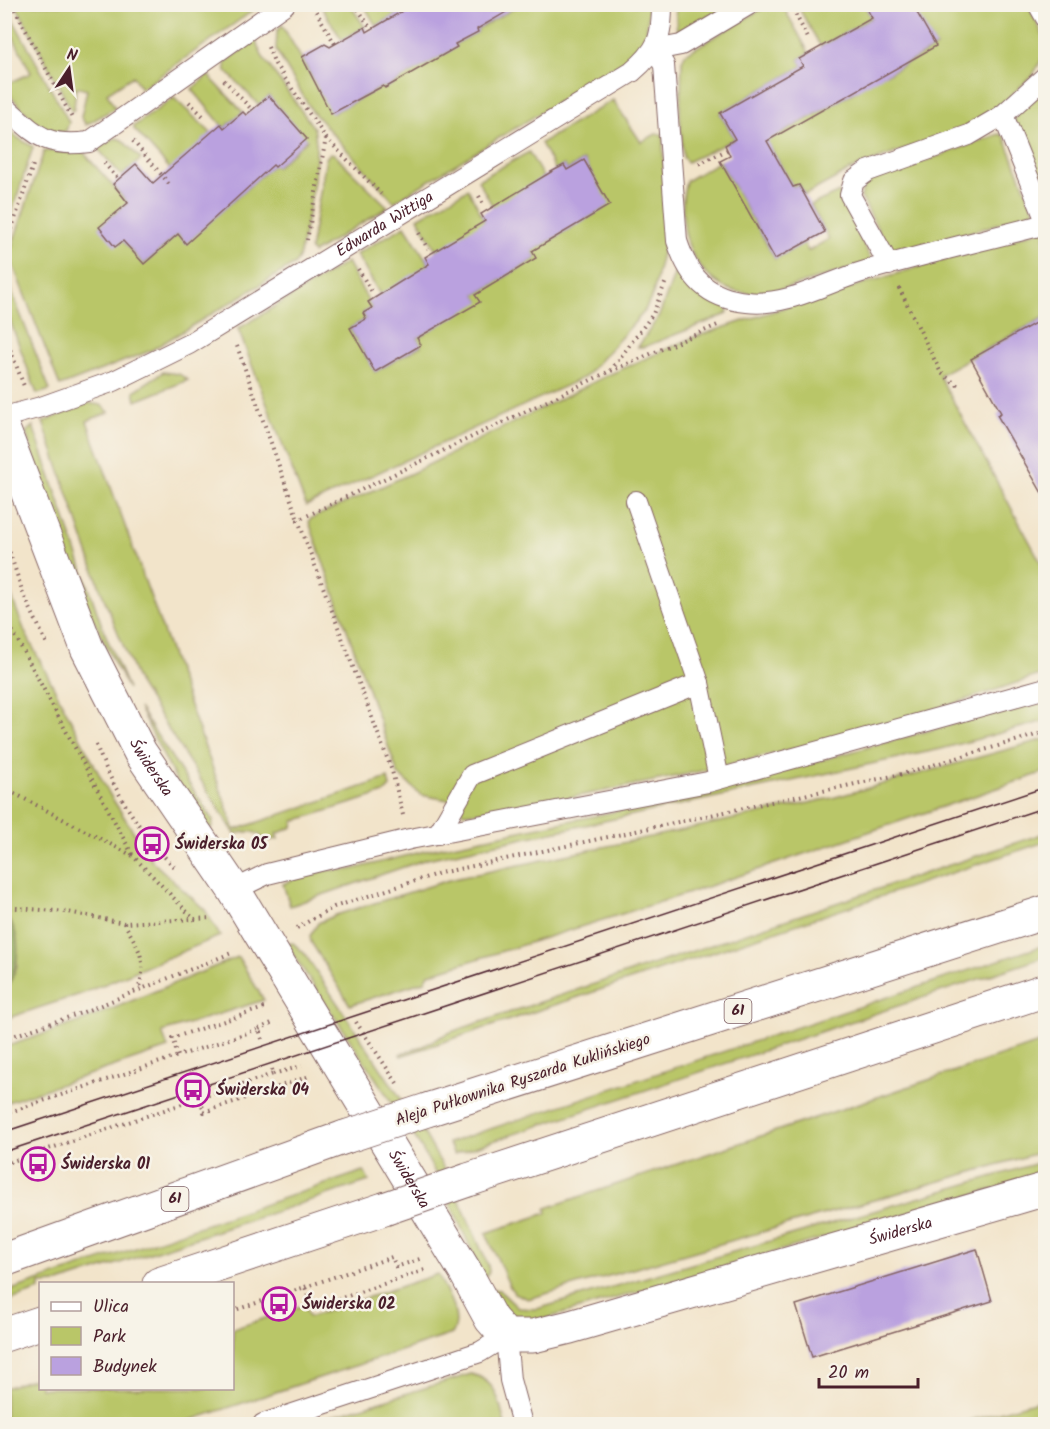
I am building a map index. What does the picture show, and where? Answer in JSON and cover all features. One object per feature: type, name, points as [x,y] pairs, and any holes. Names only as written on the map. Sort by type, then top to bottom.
[{"type":"main road","name":"Świderska","points":[[4,431],[87,648],[140,752],[234,890],[282,937],[491,1319],[506,1336],[533,1336],[570,1327],[1046,1189]]},
{"type":"main road","name":"Aleja Pułkownika Ryszarda Kuklińskiego","points":[[4,1260],[345,1137],[1046,912]]},
{"type":"main road","points":[[165,1282],[1046,990]]},
{"type":"main road","points":[[4,1335],[39,1323]]},
{"type":"lane","points":[[4,106],[41,138],[67,144],[85,142],[117,123],[285,4]]},
{"type":"lane","points":[[655,50],[660,38],[662,4]]},
{"type":"lane","points":[[655,50],[681,45],[750,4]]},
{"type":"lane","points":[[1038,4],[1046,18]]},
{"type":"lane","points":[[655,50],[661,56],[665,76],[677,241],[687,267],[697,281],[722,297],[746,302],[772,303],[889,265],[1046,222],[1003,115]]},
{"type":"lane","name":"Edwarda Wittiga","points":[[4,417],[41,407],[114,381],[158,361],[632,72],[655,50]]},
{"type":"lane","points":[[889,265],[850,195],[854,181],[868,171],[969,135],[1003,115],[1046,76]]},
{"type":"lane","points":[[636,501],[699,683],[719,779]]},
{"type":"lane","points":[[438,834],[472,775],[699,683]]},
{"type":"lane","points":[[234,890],[267,874],[410,839],[719,779],[1046,688]]},
{"type":"lane","points":[[263,1425],[480,1352],[506,1336],[510,1380],[522,1425]]},
{"type":"path","points":[[12,4],[85,142]]},
{"type":"path","points":[[312,4],[335,44]]},
{"type":"path","points":[[356,4],[370,29]]},
{"type":"path","points":[[790,4],[808,38]]},
{"type":"path","points":[[264,20],[269,54],[326,138],[400,214]]},
{"type":"path","points":[[205,61],[252,110]]},
{"type":"path","points":[[117,123],[171,186]]},
{"type":"path","points":[[4,252],[41,138]]},
{"type":"path","points":[[301,275],[326,138]]},
{"type":"path","points":[[705,161],[727,150]]},
{"type":"path","points":[[610,371],[652,314],[663,291],[670,268],[670,253],[677,241]]},
{"type":"path","points":[[889,265],[941,373],[960,387]]},
{"type":"path","points":[[228,320],[298,520],[392,771],[410,839]]},
{"type":"path","points":[[298,520],[610,371],[724,322]]},
{"type":"path","points":[[4,333],[32,408]]},
{"type":"path","points":[[4,615],[133,856],[195,920]]},
{"type":"path","points":[[4,1039],[233,952],[253,951],[334,907],[440,873],[902,774],[1046,732]]},
{"type":"path","points":[[4,788],[133,856]]},
{"type":"path","points":[[4,907],[68,912],[124,923],[217,917]]},
{"type":"path","points":[[282,937],[292,920]]},
{"type":"path","points":[[124,923],[142,953],[144,974],[138,990]]},
{"type":"path","points":[[178,1056],[172,1038],[264,1008]]},
{"type":"path","points":[[4,1114],[259,1029],[262,1039]]},
{"type":"path","points":[[4,1164],[273,1071],[311,1063]]},
{"type":"path","points":[[200,1098],[204,1112],[305,1078]]},
{"type":"path","points":[[234,1310],[392,1257],[396,1267],[426,1257]]},
{"type":"path","points":[[305,1287],[312,1308],[430,1268]]},
{"type":"green space","points":[[5,5],[69,122],[66,131],[50,131],[42,127],[10,95],[9,83],[31,73],[5,20]]},
{"type":"green space","points":[[16,5],[261,5],[141,89],[133,76],[107,93],[115,108],[86,125],[81,117],[87,90],[76,87],[72,111]]},
{"type":"green space","points":[[320,5],[350,5],[365,27],[342,40]]},
{"type":"green space","points":[[364,5],[399,5],[403,11],[376,26]]},
{"type":"green space","points":[[520,5],[649,5],[646,38],[635,55],[394,202],[312,111],[276,50],[277,31],[282,25],[333,113],[383,86],[385,88],[456,47],[455,44],[478,32],[477,29]]},
{"type":"green space","points":[[675,5],[732,5],[677,33]]},
{"type":"green space","points":[[769,5],[782,5],[809,53],[799,59],[803,66],[720,113],[735,139],[687,162],[683,157],[680,113],[682,61],[685,54]]},
{"type":"green space","points":[[797,5],[864,5],[872,18],[821,47]]},
{"type":"green space","points":[[912,5],[1028,5],[1044,37],[1045,53],[1033,75],[994,111],[969,126],[854,168],[805,195],[799,185],[793,187],[764,136],[777,129],[781,134],[858,90],[854,82],[889,73],[936,47]]},
{"type":"green space","points":[[255,39],[262,56],[314,128],[315,175],[299,258],[295,264],[150,351],[60,386],[9,255],[44,151],[83,152],[128,203],[100,227],[123,241],[144,264],[178,234],[186,243],[273,165],[276,167],[307,140],[269,96],[259,105],[226,71],[225,63]]},
{"type":"green space","points":[[208,75],[243,112],[224,128],[192,89]]},
{"type":"green space","points":[[1045,91],[1045,206],[1013,124],[1019,110]]},
{"type":"green space","points":[[174,98],[211,133],[179,179],[134,129],[134,126]]},
{"type":"green space","points":[[613,100],[641,142],[656,134],[663,134],[665,239],[653,294],[644,312],[585,377],[306,506],[238,329],[347,262],[372,308],[363,313],[366,319],[350,328],[375,372],[421,346],[417,338],[479,301],[475,295],[536,258],[532,251],[609,205],[584,160],[567,170],[564,165],[555,170],[541,143]]},
{"type":"green space","points":[[5,120],[15,136],[33,147],[5,234]]},
{"type":"green space","points":[[999,134],[1004,136],[1034,210],[1031,214],[900,253],[889,250],[861,197],[864,183]]},
{"type":"green space","points":[[116,138],[122,140],[141,159],[122,176],[97,148]]},
{"type":"green space","points":[[529,152],[543,177],[497,214],[478,180]]},
{"type":"green space","points":[[330,153],[334,154],[388,207],[313,253],[310,250],[326,158]]},
{"type":"green space","points":[[720,161],[775,259],[804,243],[808,251],[829,239],[811,205],[839,192],[872,262],[773,291],[744,293],[730,290],[717,283],[705,272],[690,249],[683,210],[686,181]]},
{"type":"green space","points":[[468,189],[485,221],[440,257],[418,218]]},
{"type":"green space","points":[[405,226],[429,264],[384,301],[356,254]]},
{"type":"green space","points":[[1045,229],[1045,317],[939,375],[1045,570],[1045,673],[943,707],[787,751],[526,806],[463,813],[459,802],[421,795],[398,774],[309,522],[310,519],[414,472],[606,376],[692,338],[786,307]]},
{"type":"green space","points":[[680,271],[726,306],[728,312],[644,347],[638,347],[659,316],[675,272]]},
{"type":"green space","points":[[4,272],[50,390],[37,394],[5,307]]},
{"type":"green space","points":[[163,372],[179,374],[188,380],[136,401],[134,391]]},
{"type":"green space","points":[[88,403],[101,405],[109,412],[87,421],[235,830],[388,778],[390,787],[384,793],[294,821],[293,827],[276,834],[278,839],[265,841],[259,834],[252,832],[235,834],[138,682],[101,591],[43,422]]},
{"type":"green space","points":[[33,426],[102,626],[128,689],[83,596],[46,498],[26,432]]},
{"type":"green space","points":[[4,577],[25,632],[110,795],[153,862],[205,910],[220,936],[81,994],[5,1019],[5,994],[17,966],[16,936],[4,915]]},
{"type":"green space","points":[[1045,699],[1045,721],[941,749],[427,859],[290,906],[283,884],[300,876],[329,870],[349,870],[433,849],[686,797]]},
{"type":"green space","points":[[139,708],[213,820],[212,828],[209,829],[181,790]]},
{"type":"green space","points":[[1045,739],[1045,772],[686,894],[429,974],[425,981],[350,1005],[311,942],[310,936],[318,923],[336,915],[449,880],[832,798]]},
{"type":"green space","points":[[1045,833],[1045,842],[401,1056],[400,1054],[423,1046],[448,1033]]},
{"type":"green space","points":[[5,915],[16,933],[17,954],[13,975],[5,994]]},
{"type":"green space","points":[[293,943],[304,953],[425,1135],[451,1181],[488,1265],[489,1272],[484,1278],[442,1185],[416,1139],[286,944]]},
{"type":"green space","points":[[1045,945],[1045,957],[454,1154],[448,1143]]},
{"type":"green space","points":[[238,957],[264,1000],[162,1032],[168,1048],[5,1103],[5,1047],[85,1020]]},
{"type":"green space","points":[[1045,1041],[1045,1151],[528,1299],[514,1293],[486,1233],[547,1213],[546,1208]]},
{"type":"green space","points":[[1045,1161],[1045,1174],[537,1321],[520,1318],[508,1312],[489,1289],[499,1290],[518,1308],[537,1309]]},
{"type":"green space","points":[[364,1171],[369,1181],[62,1282],[39,1282],[39,1290],[5,1302],[5,1292]]},
{"type":"green space","points":[[438,1274],[449,1296],[456,1320],[452,1334],[179,1424],[5,1424],[5,1388],[39,1376],[39,1390],[234,1390],[234,1329],[304,1305],[309,1317]]},
{"type":"green space","points":[[471,1374],[480,1377],[492,1387],[505,1424],[305,1424]]},
{"type":"green space","points":[[1045,1399],[1045,1424],[957,1424]]},
{"type":"building","points":[[414,4],[520,4],[477,29],[478,32],[455,44],[457,47],[385,88],[383,86],[331,114],[302,57],[325,44],[330,47],[365,27],[367,32]]},
{"type":"building","points":[[864,4],[912,4],[936,46],[767,141],[793,187],[799,185],[825,232],[775,259],[720,161],[730,156],[725,145],[735,139],[720,113],[803,66],[799,59],[872,18]]},
{"type":"building","points":[[269,96],[307,139],[275,167],[273,165],[186,244],[178,234],[144,264],[123,241],[115,247],[99,227],[128,203],[113,184],[136,164],[153,183],[221,124],[224,128],[243,112],[246,115]]},
{"type":"building","points":[[584,160],[610,205],[532,251],[536,258],[475,295],[480,302],[417,338],[421,345],[375,372],[350,328],[366,319],[363,313],[372,308],[368,302],[429,264],[425,257],[485,221],[481,214],[564,165],[567,170]]},
{"type":"building","points":[[1046,317],[1046,500],[997,415],[1001,413],[971,359]]},
{"type":"building","points":[[977,1249],[992,1301],[812,1357],[796,1305]]},
{"type":"tram line","points":[[4,1132],[1046,787]]},
{"type":"tram line","points":[[4,1152],[1046,807]]},
{"type":"place","name":"Świderska 05","points":[[152,844]]},
{"type":"place","name":"Świderska 04","points":[[193,1090]]},
{"type":"place","name":"Świderska 01","points":[[38,1164]]},
{"type":"place","name":"Świderska 02","points":[[279,1304]]}]
